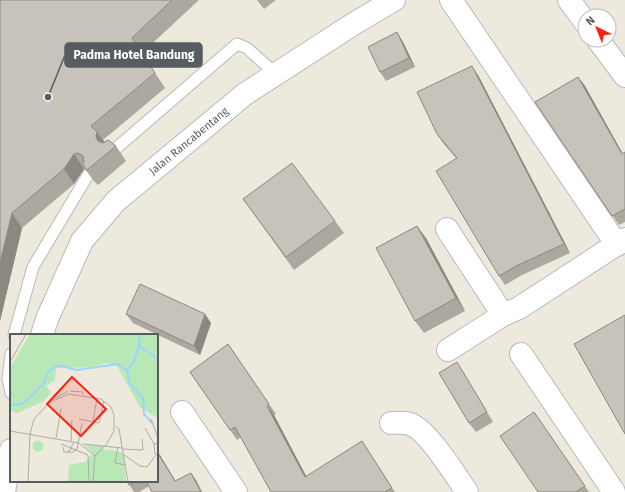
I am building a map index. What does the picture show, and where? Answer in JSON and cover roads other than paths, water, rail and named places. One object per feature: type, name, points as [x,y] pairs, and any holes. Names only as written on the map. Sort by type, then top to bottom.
[{"type":"street","name":"Jalan Rancabentang","points":[[42,334],[47,319],[82,241],[116,201],[245,94],[394,0]]},
{"type":"street","points":[[448,350],[503,315],[519,308],[621,242],[451,0]]},
{"type":"street","points":[[569,0],[577,11]]},
{"type":"street","points":[[604,48],[625,76]]},
{"type":"street","points":[[447,229],[503,315]]},
{"type":"street","points":[[520,354],[614,492]]},
{"type":"street","points":[[182,412],[236,492]]},
{"type":"street","points":[[391,423],[410,424],[422,432],[435,447],[467,492]]},
{"type":"street","points":[[4,492],[10,456]]},
{"type":"lane","points":[[113,151],[237,44],[247,48],[276,74]]},
{"type":"lane","points":[[14,334],[33,267],[88,175]]},
{"type":"lane","points":[[10,362],[8,379],[10,388]]},
{"type":"place","name":"Padma Hotel Bandung","points":[[48,97]]}]
